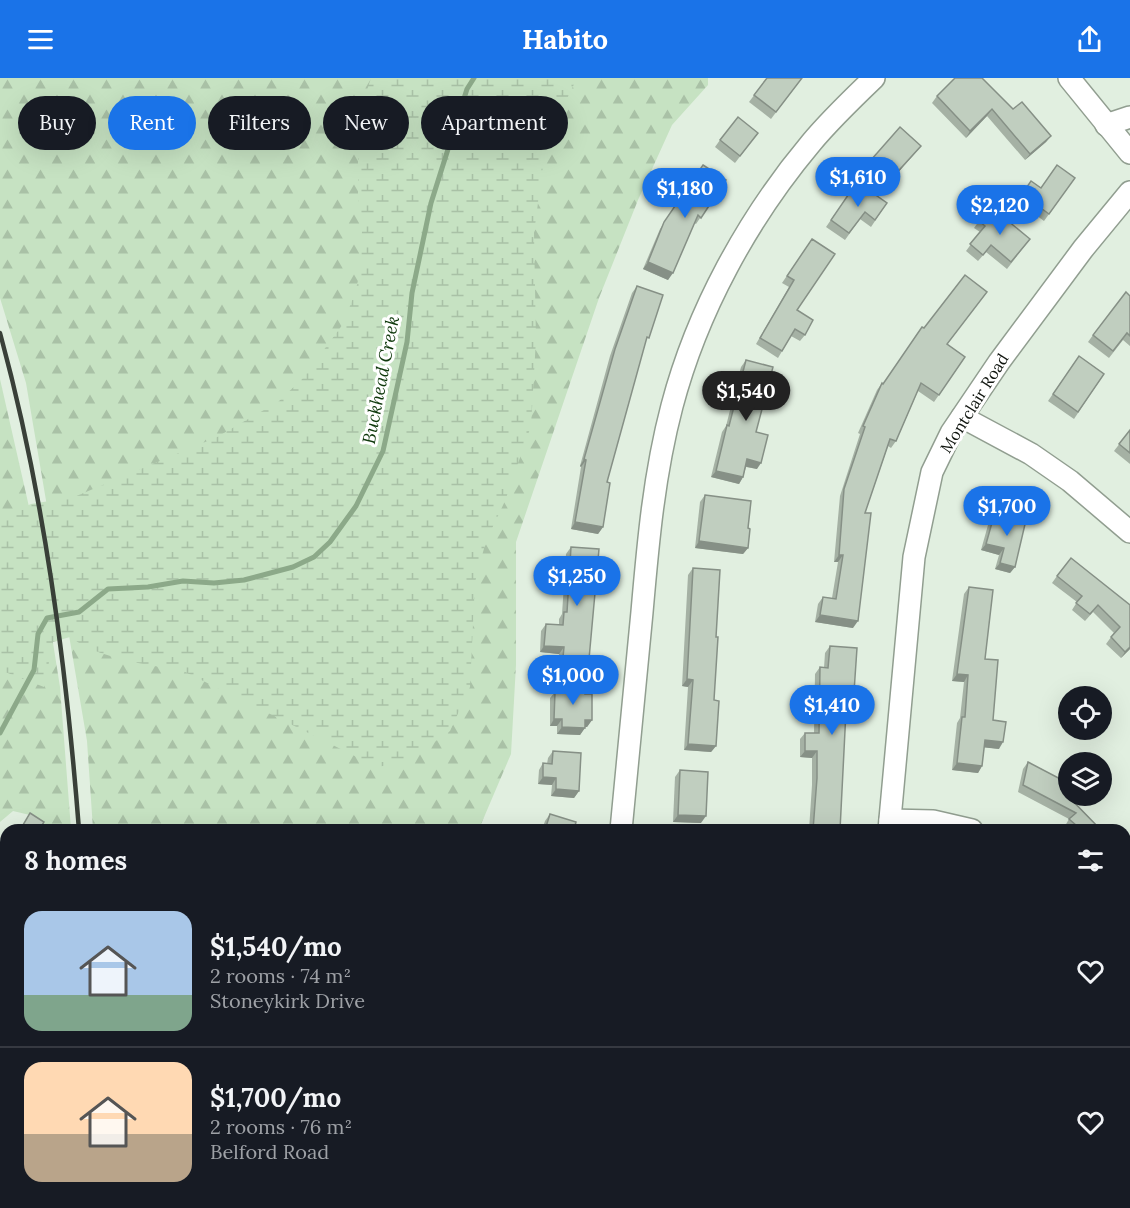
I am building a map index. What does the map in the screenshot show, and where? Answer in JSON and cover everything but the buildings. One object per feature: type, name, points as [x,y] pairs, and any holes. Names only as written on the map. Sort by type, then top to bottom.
[{"type":"street","points":[[622,824],[651,508],[672,404],[691,347],[714,293],[742,240],[774,190],[811,143],[874,78]]},
{"type":"street","points":[[1069,78],[1130,153]]},
{"type":"street","points":[[1106,125],[1130,117]]},
{"type":"street","name":"Montclair Road","points":[[890,824],[914,557],[932,472],[951,433],[999,362],[1083,249],[1130,192]]},
{"type":"street","points":[[962,417],[1031,454],[1070,481],[1130,532]]},
{"type":"street","points":[[901,824],[933,821],[946,824]]},
{"type":"green space","points":[[0,78],[708,78],[708,85],[672,125],[638,200],[599,298],[516,542],[516,665],[511,754],[481,824],[93,824],[87,741],[26,383],[0,298]]},
{"type":"green space","points":[[371,78],[577,78],[568,97],[421,96],[421,150],[545,150],[534,233],[536,339],[531,426],[505,501],[486,541],[475,582],[470,687],[450,731],[406,762],[377,767],[179,669],[152,666],[107,655],[70,637],[53,642],[44,687],[0,670],[0,517],[31,504],[74,497],[217,437],[278,402],[303,378],[343,324],[355,293],[361,268],[362,227],[358,196],[358,150],[409,150],[409,96],[365,96]]},
{"type":"green space","points":[[0,379],[37,542],[60,687],[71,824],[37,824],[34,816],[13,811],[0,822]]},
{"type":"waterway","name":"Buckhead Creek","points":[[0,733],[34,670],[38,634],[47,618],[79,612],[108,589],[148,587],[183,581],[214,583],[244,580],[293,567],[314,557],[330,542],[356,506],[383,451],[407,342],[412,293],[431,203],[467,89],[474,78]]},
{"type":"railway","points":[[0,333],[29,455],[51,579],[60,642],[79,824]]}]
